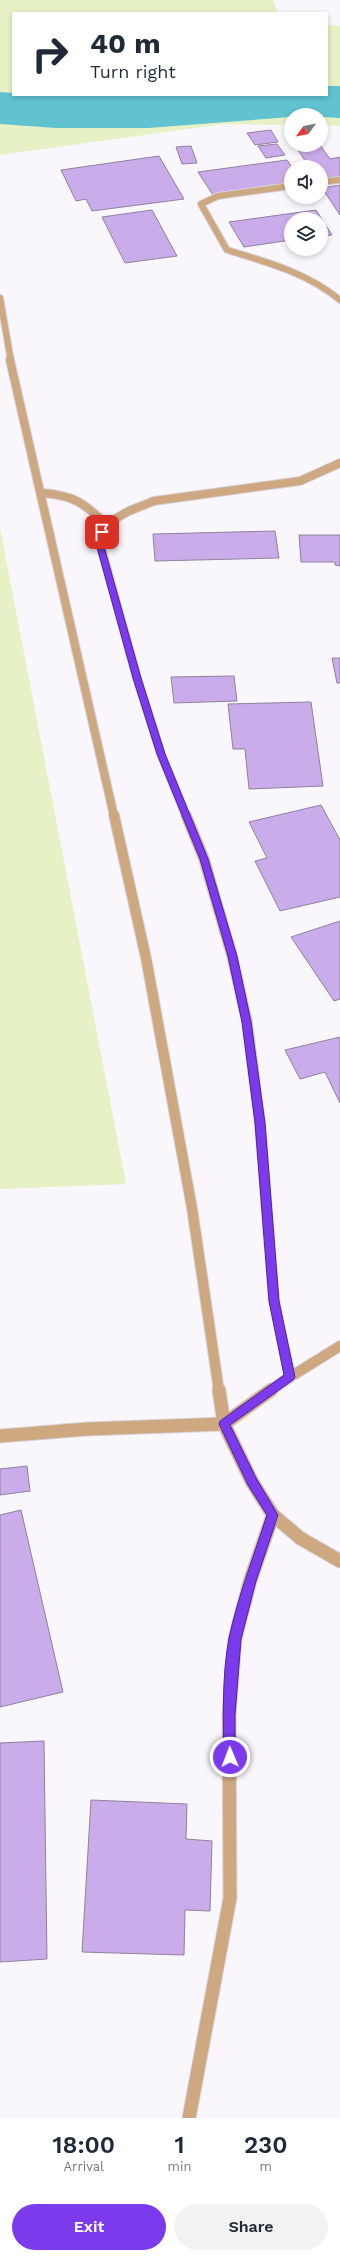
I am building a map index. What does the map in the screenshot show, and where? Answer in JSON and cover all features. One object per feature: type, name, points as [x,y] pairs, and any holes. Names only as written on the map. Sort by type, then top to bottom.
[{"type":"street","points":[[328,181],[340,180]]},
{"type":"street","points":[[284,187],[218,196],[201,204],[227,250],[290,270],[330,291],[340,300]]},
{"type":"street","points":[[0,298],[10,363],[42,493],[146,958],[192,1208],[224,1424],[252,1482],[273,1515],[300,1538],[340,1561]]},
{"type":"street","points":[[290,1377],[274,1301],[260,1123],[247,1022],[232,956],[204,859],[161,754],[99,540],[106,524],[129,511],[154,501],[300,481],[340,463]]},
{"type":"street","points":[[42,493],[64,494],[81,500],[106,524]]},
{"type":"street","points":[[0,1436],[110,1428],[224,1424],[290,1377],[340,1346]]},
{"type":"street","points":[[189,2118],[230,1898],[229,1715],[235,1639],[250,1581],[273,1515]]},
{"type":"green space","points":[[0,0],[273,0],[278,12],[12,12],[12,96],[328,96],[328,25],[340,26],[340,126],[328,125],[328,108],[284,108],[284,125],[224,124],[0,155]]},
{"type":"green space","points":[[0,528],[126,1184],[0,1189]]},
{"type":"building","points":[[271,130],[278,142],[255,145],[247,133]]},
{"type":"building","points":[[277,144],[285,155],[266,158],[258,146]]},
{"type":"building","points":[[191,146],[197,163],[182,164],[176,147]]},
{"type":"building","points":[[299,152],[325,152],[330,159],[340,157],[340,178],[328,179],[328,160],[305,160]]},
{"type":"building","points":[[159,156],[184,199],[92,211],[86,199],[76,201],[61,170]]},
{"type":"building","points":[[284,160],[284,185],[213,195],[198,172]]},
{"type":"building","points":[[340,185],[340,215],[328,197],[328,187]]},
{"type":"building","points":[[152,210],[177,256],[125,263],[102,217]]},
{"type":"building","points":[[316,210],[317,212],[302,212]]},
{"type":"building","points":[[284,214],[284,241],[244,247],[229,222]]},
{"type":"building","points":[[328,229],[332,235],[328,235]]},
{"type":"building","points":[[275,531],[279,558],[155,561],[153,534]]},
{"type":"building","points":[[299,535],[340,535],[340,566],[335,565],[335,562],[301,562]]},
{"type":"building","points":[[332,658],[340,658],[340,683],[337,683]]},
{"type":"building","points":[[234,676],[237,701],[174,703],[171,677]]},
{"type":"building","points":[[311,702],[323,786],[249,789],[245,749],[233,749],[228,704]]},
{"type":"building","points":[[321,805],[340,840],[340,897],[280,911],[255,861],[267,858],[249,822]]},
{"type":"building","points":[[340,921],[340,999],[334,1001],[291,937]]},
{"type":"building","points":[[340,1037],[340,1103],[325,1072],[300,1079],[285,1050]]},
{"type":"building","points":[[27,1466],[30,1491],[0,1495],[0,1469]]},
{"type":"building","points":[[21,1510],[63,1692],[0,1707],[0,1515]]},
{"type":"building","points":[[44,1741],[47,1959],[0,1962],[0,1743]]},
{"type":"building","points":[[91,1800],[187,1804],[186,1839],[212,1841],[210,1911],[185,1910],[184,1955],[82,1952]]},
{"type":"waterway","points":[[0,108],[56,112],[148,112],[290,101],[340,102]]},
{"type":"route","points":[[102,532],[99,540],[114,589],[137,678],[161,754],[204,859],[232,956],[247,1022],[260,1123],[274,1301],[290,1377],[224,1424],[252,1482],[273,1515],[250,1581],[235,1639],[229,1715],[230,1757]]}]
